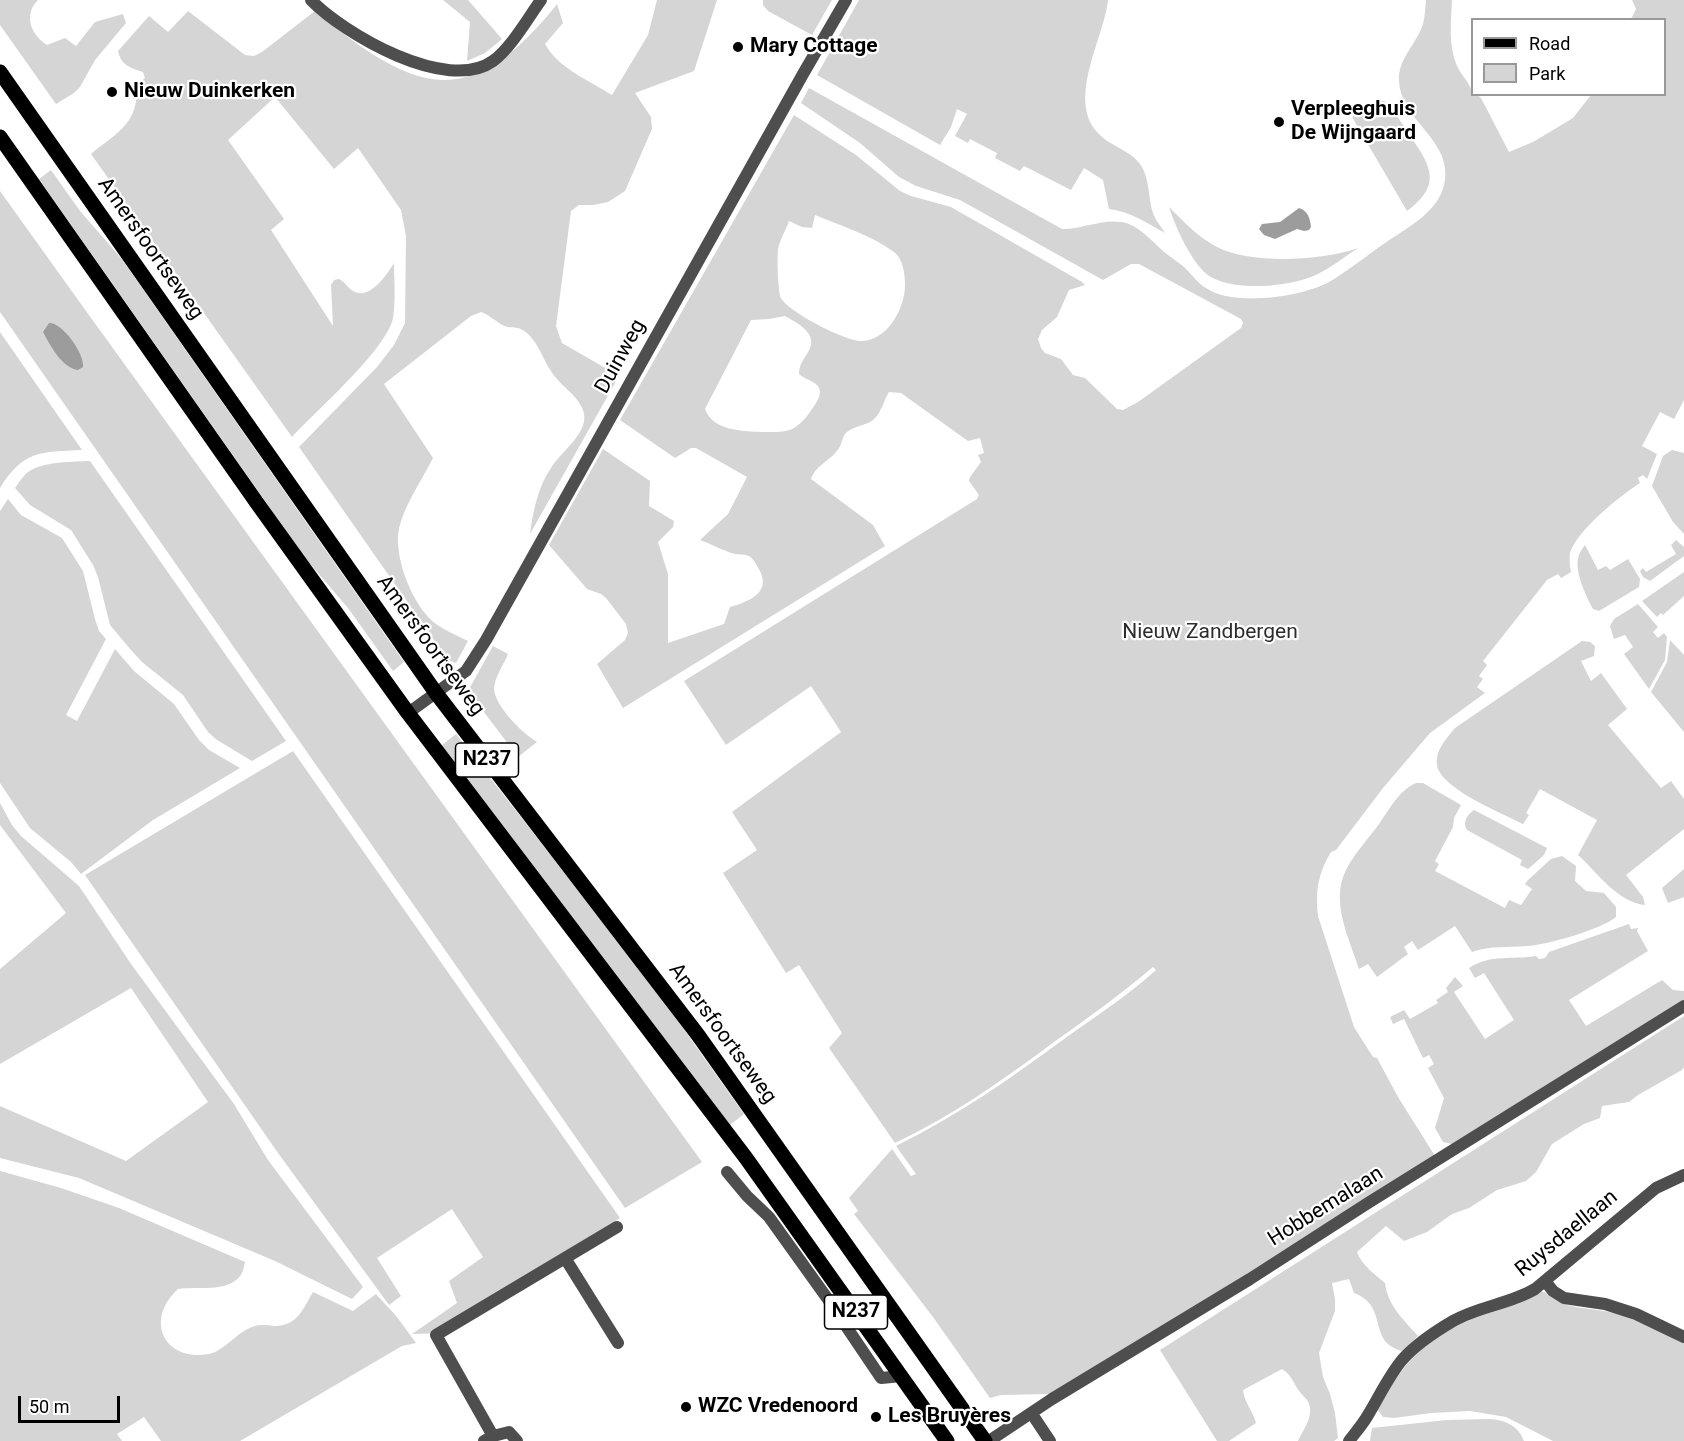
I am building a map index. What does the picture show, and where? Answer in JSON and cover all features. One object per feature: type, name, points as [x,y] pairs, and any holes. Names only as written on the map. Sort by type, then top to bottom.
[{"type":"main road","name":"Amersfoortseweg","points":[[0,72],[436,693],[698,1035],[987,1441]]},
{"type":"main road","name":"N237","points":[[0,137],[256,503],[408,713],[746,1158],[946,1441]]},
{"type":"street","points":[[311,0],[340,25],[399,57],[439,69],[462,71],[476,69],[492,61],[504,50],[541,0]]},
{"type":"street","name":"Duinweg","points":[[408,713],[466,671],[486,640],[846,0]]},
{"type":"street","name":"Hobbemalaan","points":[[987,1441],[1250,1279],[1684,1006]]},
{"type":"street","points":[[727,1172],[769,1217],[881,1378],[902,1376]]},
{"type":"street","name":"Ruysdaellaan","points":[[1349,1441],[1367,1417],[1402,1359],[1426,1339],[1455,1320],[1526,1294],[1545,1281],[1656,1188],[1684,1174]]},
{"type":"street","points":[[517,1441],[509,1432],[488,1438],[436,1335],[617,1227]]},
{"type":"street","points":[[565,1258],[618,1343]]},
{"type":"street","points":[[1545,1281],[1563,1298],[1615,1307],[1636,1314],[1684,1337]]},
{"type":"street","points":[[1032,1414],[1050,1441]]},
{"type":"green space","points":[[0,0],[38,0],[31,12],[31,24],[37,36],[47,45],[65,38],[76,46],[95,22],[123,14],[126,23],[95,60],[80,87],[56,104],[0,25]]},
{"type":"green space","points":[[443,0],[468,0],[502,39],[485,53],[467,61],[470,22]]},
{"type":"green space","points":[[657,0],[717,0],[694,71],[635,93],[651,117],[652,129],[625,191],[608,202],[579,205],[571,211],[556,326],[562,343],[619,376],[530,534],[539,491],[546,475],[579,434],[584,418],[580,404],[555,376],[529,335],[518,328],[504,326],[481,312],[471,316],[384,384],[433,458],[409,501],[402,519],[399,528],[399,553],[407,580],[420,606],[440,627],[468,641],[456,663],[448,660],[299,447],[377,367],[394,345],[405,323],[406,236],[401,210],[358,148],[334,169],[275,97],[228,140],[284,219],[271,230],[333,326],[331,285],[334,280],[339,279],[353,291],[366,292],[377,285],[394,263],[394,311],[388,331],[349,380],[292,437],[91,154],[125,126],[134,109],[137,85],[145,78],[143,72],[124,63],[118,51],[149,16],[168,32],[188,11],[245,55],[254,56],[315,11],[358,44],[391,65],[425,78],[442,80],[460,78],[492,65],[521,43],[557,4],[563,23],[545,44],[566,67],[612,95],[648,35]]},
{"type":"green space","points":[[763,0],[832,0],[812,35],[768,11],[763,5]]},
{"type":"green space","points":[[859,0],[1108,0],[1086,85],[1089,118],[1102,137],[1131,155],[1140,164],[1146,175],[1154,216],[1165,233],[1131,215],[1109,209],[1103,180],[1084,168],[1071,190],[1024,166],[1020,171],[995,158],[997,153],[970,139],[968,143],[955,136],[967,114],[957,109],[951,127],[940,145],[817,75]]},
{"type":"green space","name":"Nieuw Zandbergen","points":[[1426,0],[1452,0],[1451,42],[1457,66],[1470,87],[1471,96],[1481,98],[1509,152],[1533,142],[1573,118],[1590,96],[1666,96],[1666,18],[1632,18],[1636,9],[1632,0],[1684,0],[1684,400],[1674,419],[1660,412],[1642,446],[1657,454],[1647,479],[1643,475],[1638,478],[1640,483],[1590,524],[1574,544],[1570,553],[1571,572],[1561,578],[1558,574],[1547,580],[1483,661],[1487,665],[1479,676],[1483,679],[1477,687],[1485,693],[1430,733],[1383,788],[1336,850],[1331,852],[1320,875],[1317,891],[1318,916],[1354,1027],[1373,1057],[1377,1058],[1435,1156],[1256,1270],[1050,1394],[1001,1395],[990,1398],[933,1317],[854,1214],[858,1211],[849,1198],[892,1149],[911,1176],[916,1174],[896,1146],[964,1108],[1007,1080],[1114,1004],[1156,970],[1153,967],[1092,1015],[977,1097],[895,1143],[829,1048],[842,1033],[799,965],[786,973],[723,873],[757,850],[732,812],[841,732],[811,686],[726,745],[684,681],[977,499],[979,495],[969,481],[981,462],[978,455],[984,453],[980,438],[968,441],[901,393],[889,392],[876,417],[847,432],[838,449],[815,471],[811,479],[873,525],[885,546],[623,708],[597,664],[625,640],[628,633],[626,624],[606,598],[587,589],[549,545],[603,449],[650,481],[649,506],[674,521],[673,527],[658,542],[668,574],[668,643],[724,624],[730,607],[750,599],[760,591],[763,579],[751,557],[731,553],[700,540],[728,514],[747,477],[696,448],[691,448],[675,458],[620,420],[794,115],[856,155],[900,191],[951,207],[1082,282],[1085,285],[1069,290],[1057,317],[1042,330],[1038,339],[1045,353],[1061,359],[1073,375],[1085,378],[1117,409],[1123,410],[1138,402],[1241,328],[1243,323],[1241,319],[1139,264],[1131,264],[1103,280],[960,200],[916,186],[899,177],[860,143],[801,103],[809,88],[1062,229],[1114,221],[1128,224],[1183,266],[1203,286],[1218,294],[1249,298],[1285,296],[1317,287],[1343,273],[1422,217],[1437,201],[1442,191],[1445,166],[1440,153],[1407,107],[1399,80],[1401,66],[1419,34]],"holes":[[[815,215],[856,231],[897,255],[904,271],[905,285],[898,313],[887,329],[880,335],[862,341],[831,331],[793,310],[780,296],[778,273],[778,250],[789,221],[802,227],[812,228]],[[785,316],[808,332],[811,342],[801,363],[799,374],[816,384],[820,393],[804,420],[790,430],[762,432],[738,430],[715,422],[705,409],[751,320]]]},
{"type":"green space","points":[[1378,101],[1384,101],[1391,107],[1421,153],[1429,171],[1430,179],[1424,195],[1407,211],[1352,117]]},
{"type":"green space","points":[[51,170],[80,211],[121,258],[404,662],[393,671],[348,608],[306,559],[39,179]]},
{"type":"green space","points":[[0,191],[702,1162],[625,1208],[0,312]]},
{"type":"green space","points":[[1169,207],[1208,242],[1230,252],[1247,256],[1306,258],[1358,248],[1311,277],[1275,285],[1234,284],[1211,277],[1198,265],[1180,235]]},
{"type":"green space","points":[[0,332],[82,450],[55,451],[25,460],[17,466],[0,488]]},
{"type":"green space","points":[[1672,450],[1684,453],[1684,534],[1673,522],[1652,486],[1663,456]]},
{"type":"green space","points":[[90,461],[286,741],[252,761],[208,732],[183,695],[142,662],[110,625],[98,577],[71,530],[30,505],[15,488],[26,474],[38,467],[60,462]]},
{"type":"green space","points":[[8,499],[21,515],[62,538],[83,571],[99,631],[106,639],[66,715],[77,721],[115,649],[134,671],[174,704],[199,740],[209,750],[240,768],[153,820],[81,874],[71,862],[30,828],[0,783],[0,511]]},
{"type":"green space","points":[[1676,540],[1684,547],[1684,556],[1650,581],[1643,577],[1640,571],[1643,568],[1646,572],[1676,554],[1671,545]]},
{"type":"green space","points":[[1585,545],[1598,570],[1606,566],[1610,570],[1628,559],[1640,579],[1639,587],[1599,611],[1593,609],[1584,591],[1577,564],[1578,556]]},
{"type":"green space","points":[[1684,572],[1684,596],[1663,615],[1661,613],[1657,617],[1642,601]]},
{"type":"green space","points":[[1638,604],[1658,627],[1653,632],[1658,638],[1664,633],[1667,637],[1665,660],[1649,689],[1624,654],[1633,647],[1625,635],[1614,639],[1610,626],[1614,619]]},
{"type":"green space","points":[[1670,640],[1684,655],[1684,732],[1651,692],[1667,662]]},
{"type":"green space","points":[[1582,641],[1590,642],[1595,646],[1594,656],[1581,661],[1591,681],[1601,673],[1627,709],[1608,725],[1661,788],[1671,781],[1684,799],[1684,829],[1626,875],[1643,897],[1645,905],[1635,903],[1617,893],[1578,855],[1597,820],[1540,789],[1526,813],[1529,815],[1523,824],[1460,791],[1441,774],[1437,765],[1440,749],[1455,728]]},
{"type":"green space","points":[[493,646],[508,654],[494,689],[499,703],[510,718],[537,742],[518,757],[468,691]]},
{"type":"green space","points":[[456,734],[655,989],[744,1114],[730,1125],[441,746]]},
{"type":"green space","points":[[293,751],[620,1218],[442,1333],[412,1334],[457,1303],[449,1281],[483,1257],[452,1209],[377,1258],[401,1296],[389,1305],[278,1153],[85,875]]},
{"type":"green space","points":[[1416,783],[1423,783],[1461,805],[1454,818],[1453,827],[1435,861],[1439,864],[1435,871],[1505,908],[1509,900],[1521,905],[1532,889],[1525,884],[1528,880],[1551,859],[1562,856],[1576,866],[1575,881],[1586,891],[1604,893],[1616,907],[1616,917],[1574,936],[1547,943],[1472,952],[1455,926],[1418,950],[1412,941],[1404,947],[1408,954],[1377,977],[1368,964],[1359,969],[1340,907],[1342,882],[1353,858],[1395,801],[1404,790]]},
{"type":"green space","points":[[0,803],[21,836],[79,886],[131,964],[234,1104],[268,1160],[363,1287],[352,1299],[275,1261],[79,1178],[0,1158],[0,1106],[126,1161],[208,1102],[131,988],[0,1064],[0,969],[66,913],[0,825]]},
{"type":"green space","points":[[1474,810],[1547,848],[1544,855],[1528,869],[1520,865],[1522,860],[1467,830],[1466,819]]},
{"type":"green space","points":[[1684,869],[1684,897],[1668,903],[1662,888]]},
{"type":"green space","points":[[1629,924],[1631,929],[1638,928],[1637,931],[1648,951],[1569,1000],[1586,1026],[1662,980],[1673,990],[1684,991],[1684,1000],[1452,1144],[1443,1142],[1435,1128],[1444,1098],[1428,1068],[1434,1064],[1429,1055],[1423,1058],[1404,1019],[1393,1024],[1390,1017],[1404,1010],[1410,1019],[1438,1003],[1436,1000],[1448,992],[1446,988],[1455,977],[1463,986],[1454,992],[1485,1039],[1514,1020],[1484,973],[1475,978],[1469,968],[1493,959],[1536,956],[1539,959],[1545,958],[1549,952]]},
{"type":"green space","points":[[1684,1016],[1684,1067],[1682,1070],[1629,1102],[1602,1106],[1600,1118],[1584,1124],[1552,1144],[1536,1172],[1526,1181],[1497,1190],[1469,1208],[1452,1214],[1427,1232],[1404,1241],[1386,1226],[1357,1252],[1365,1266],[1385,1283],[1389,1299],[1418,1336],[1402,1351],[1391,1346],[1380,1332],[1372,1307],[1365,1299],[1354,1293],[1349,1279],[1332,1283],[1335,1311],[1319,1353],[1323,1377],[1335,1413],[1338,1438],[1334,1441],[1298,1441],[1310,1416],[1309,1405],[1289,1375],[1282,1369],[1243,1390],[1256,1423],[1229,1441],[1217,1441],[1160,1350]]},
{"type":"green space","points":[[0,1171],[61,1188],[119,1208],[245,1262],[240,1276],[227,1285],[178,1289],[168,1301],[162,1313],[161,1325],[170,1345],[180,1352],[193,1355],[209,1354],[252,1327],[289,1323],[299,1315],[313,1292],[353,1311],[376,1294],[416,1343],[402,1346],[240,1441],[161,1441],[144,1417],[117,1434],[122,1441],[0,1441]]},
{"type":"green space","points":[[1538,1291],[1567,1305],[1623,1316],[1684,1342],[1684,1441],[1553,1441],[1506,1417],[1470,1411],[1383,1417],[1377,1409],[1387,1392],[1408,1363],[1433,1340],[1464,1322],[1512,1305]]},
{"type":"green space","points":[[1489,1419],[1515,1427],[1524,1441],[1370,1441],[1372,1428],[1447,1420]]},
{"type":"shaded area","points":[[1299,208],[1308,215],[1311,227],[1309,230],[1297,229],[1275,239],[1264,235],[1259,229],[1262,224],[1280,222]]},
{"type":"shaded area","points":[[49,323],[60,328],[72,340],[83,361],[83,367],[78,370],[72,368],[57,355],[43,332]]},
{"type":"place","name":"Mary Cottage","points":[[738,47]]},
{"type":"place","name":"Nieuw Duinkerken","points":[[112,92]]},
{"type":"place","name":"Verpleeghuis De Wijngaard","points":[[1279,122]]},
{"type":"place","name":"WZC Vredenoord","points":[[686,1407]]},
{"type":"place","name":"Les Bruyères","points":[[876,1417]]}]
